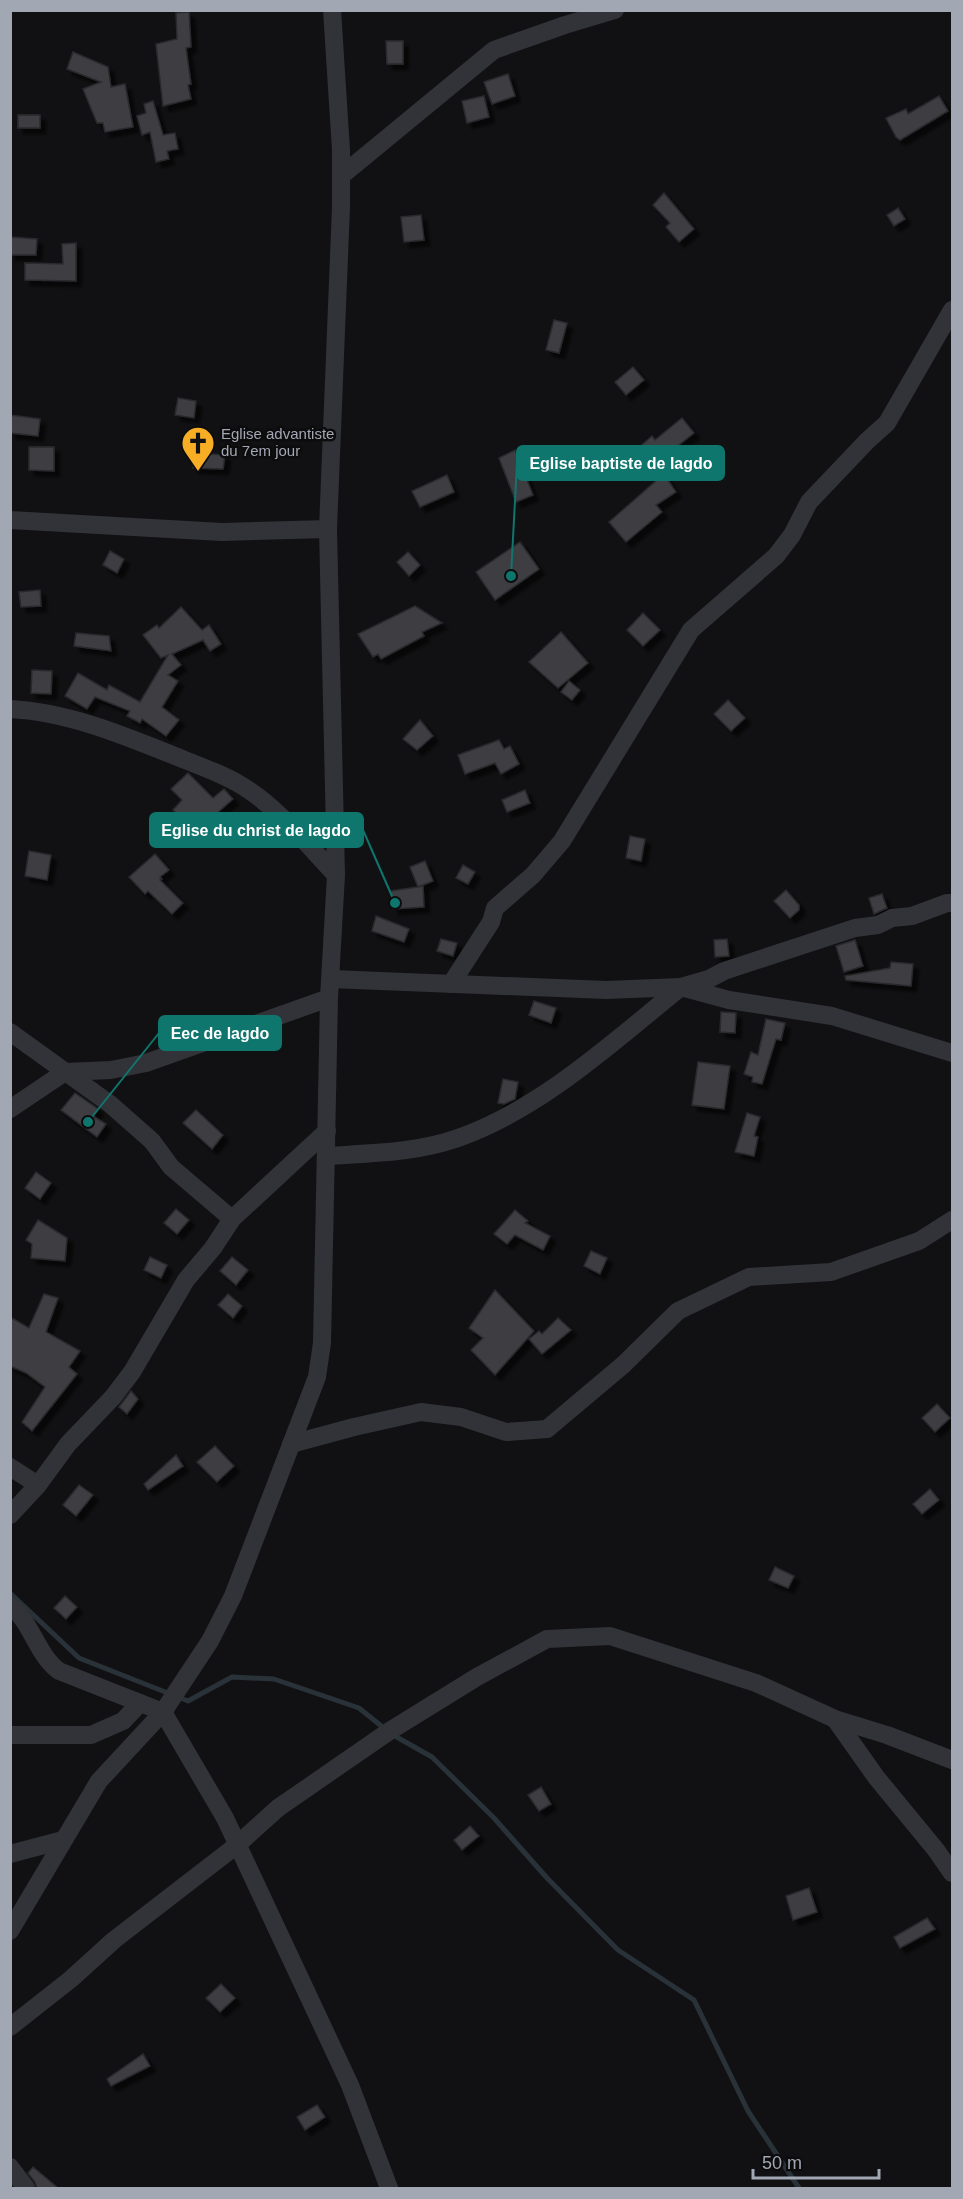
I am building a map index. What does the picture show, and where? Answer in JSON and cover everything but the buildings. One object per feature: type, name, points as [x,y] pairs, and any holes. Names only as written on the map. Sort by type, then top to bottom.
[{"type":"street","points":[[10,1931],[99,1781],[163,1712],[210,1641],[233,1596],[317,1377],[322,1343],[329,998],[336,875],[328,529],[341,176],[332,10]]},
{"type":"street","points":[[341,176],[494,50],[615,10]]},
{"type":"street","points":[[451,984],[491,922],[495,908],[533,875],[562,841],[691,630],[776,556],[792,535],[809,502],[887,423],[952,310]]},
{"type":"street","points":[[10,520],[222,532],[328,529]]},
{"type":"street","points":[[10,709],[73,720],[136,740],[225,776],[249,790],[273,810],[336,875]]},
{"type":"street","points":[[331,979],[606,990],[681,987],[709,979],[724,970],[855,928],[878,925],[892,918],[912,916],[952,903]]},
{"type":"street","points":[[681,987],[729,1000],[832,1016],[952,1053]]},
{"type":"street","points":[[327,1156],[403,1151],[456,1139],[492,1124],[549,1090],[600,1053],[681,987]]},
{"type":"street","points":[[10,1110],[66,1072],[111,1070],[146,1063],[329,998]]},
{"type":"street","points":[[10,1032],[110,1104],[152,1142],[171,1167],[232,1219]]},
{"type":"street","points":[[10,1515],[38,1485],[68,1444],[113,1397],[132,1372],[186,1280],[213,1248],[232,1219],[327,1131]]},
{"type":"street","points":[[291,1444],[421,1412],[461,1417],[506,1432],[547,1429],[623,1365],[678,1311],[749,1277],[831,1272],[919,1241],[952,1220]]},
{"type":"street","points":[[10,1467],[38,1485]]},
{"type":"street","points":[[10,1605],[23,1618],[51,1665],[59,1671],[163,1712],[200,1774],[237,1845],[350,2085],[389,2188]]},
{"type":"street","points":[[10,2028],[71,1979],[114,1940],[237,1845],[278,1808],[388,1732],[477,1677],[547,1639],[610,1636],[756,1683],[835,1719],[952,1760]]},
{"type":"street","points":[[10,1735],[91,1735],[123,1721],[140,1703]]},
{"type":"street","points":[[835,1719],[876,1777],[952,1873]]},
{"type":"street","points":[[10,1854],[63,1840]]},
{"type":"street","points":[[10,2167],[26,2188]]},
{"type":"waterway","points":[[10,1593],[79,1658],[188,1701],[232,1677],[274,1679],[359,1708],[385,1729]]},
{"type":"waterway","points":[[393,1735],[432,1757],[494,1818],[547,1878],[618,1950],[694,2000],[748,2111],[799,2188]]},
{"type":"place","name":"Eglise advantiste du 7em jour","points":[[198,472]]},
{"type":"place","name":"Eglise baptiste de lagdo","points":[[511,576]]},
{"type":"place","name":"Eglise du christ de lagdo","points":[[395,903]]},
{"type":"place","name":"Eec de lagdo","points":[[88,1122]]}]
